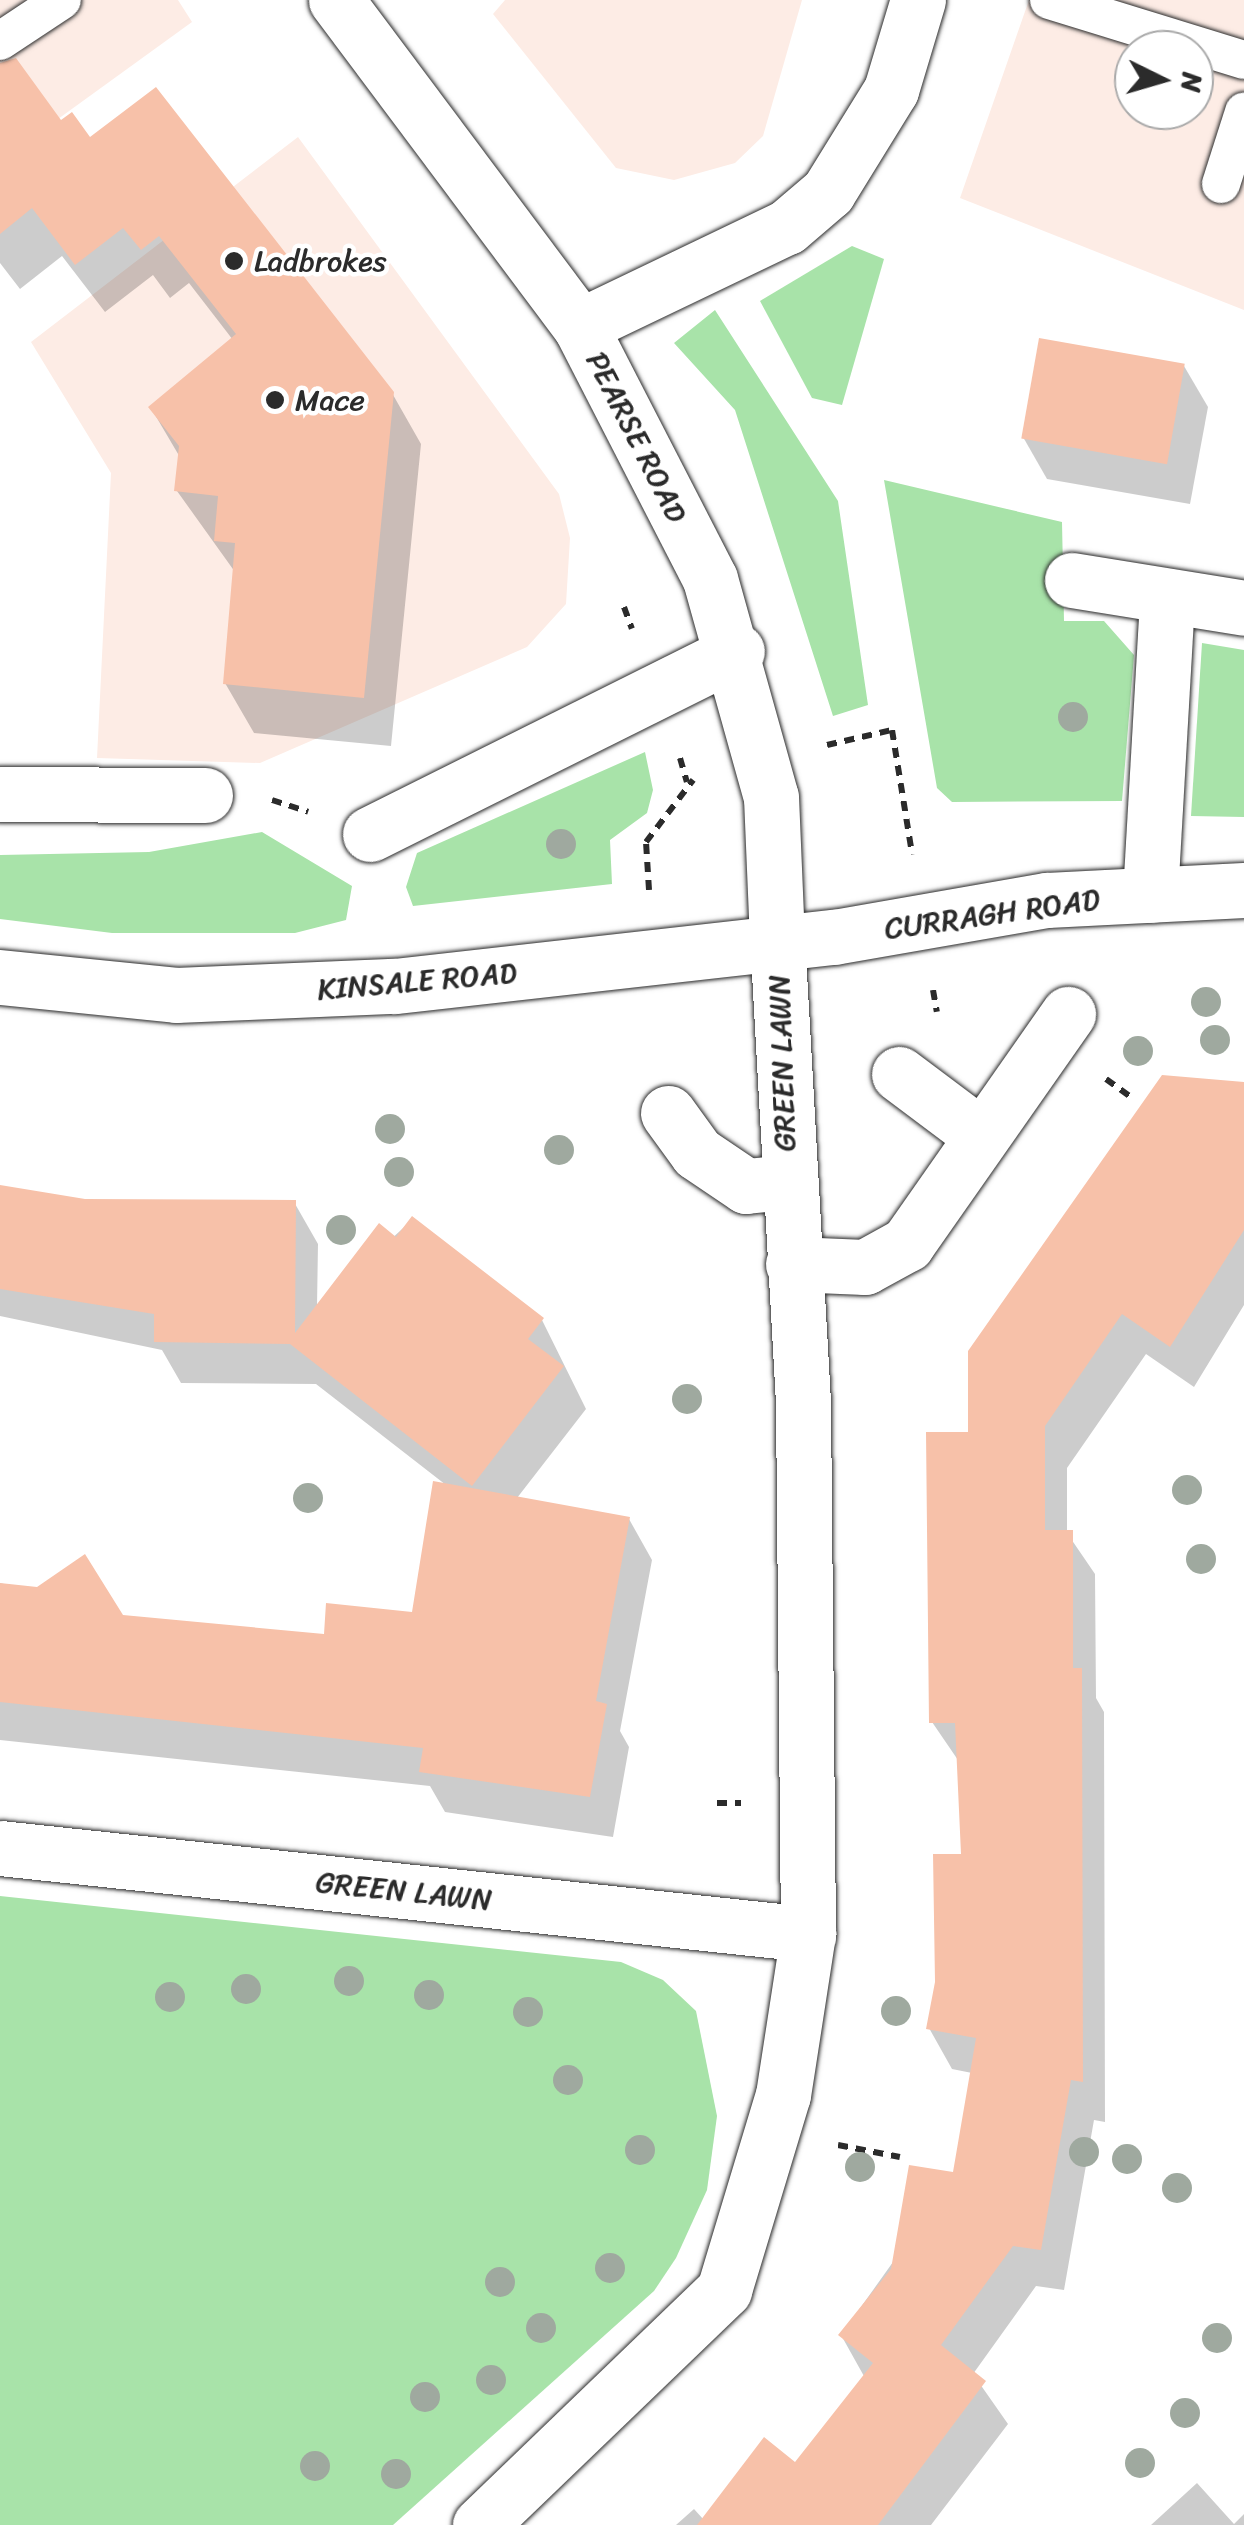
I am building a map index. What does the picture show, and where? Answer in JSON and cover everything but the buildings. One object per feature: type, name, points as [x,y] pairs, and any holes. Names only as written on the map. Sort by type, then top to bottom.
[{"type":"street","name":"PEARSE ROAD","points":[[336,0],[580,326],[737,651],[771,797],[777,943]]},
{"type":"street","points":[[580,326],[787,228],[828,192],[891,90],[918,0]]},
{"type":"street","points":[[1072,580],[1244,608]]},
{"type":"street","points":[[1150,895],[1168,596]]},
{"type":"street","points":[[370,834],[737,651]]},
{"type":"street","points":[[0,794],[205,795]]},
{"type":"street","name":"CURRAGH ROAD","points":[[834,937],[1019,904],[1244,890]]},
{"type":"street","name":"KINSALE ROAD","points":[[0,977],[116,993],[316,991],[834,937]]},
{"type":"street","name":"GREEN LAWN","points":[[480,2525],[724,2290],[783,2094],[808,1934],[803,1402],[787,1182],[777,943]]},
{"type":"street","points":[[793,1264],[888,1260],[1068,1014]]},
{"type":"street","points":[[898,1074],[980,1134]]},
{"type":"street","name":"GREEN LAWN","points":[[668,1113],[697,1153],[746,1186],[787,1182]]},
{"type":"street","name":"GREEN LAWN","points":[[0,1848],[808,1934]]},
{"type":"lane","points":[[0,41],[62,0]]},
{"type":"lane","points":[[1049,0],[1143,14],[1244,60]]},
{"type":"lane","points":[[1220,184],[1244,112]]},
{"type":"path","points":[[205,795],[271,800],[370,834]]},
{"type":"path","points":[[836,2144],[900,2156]]},
{"type":"shaded area","points":[[0,0],[178,0],[192,22],[0,161]]},
{"type":"shaded area","points":[[505,0],[802,0],[763,136],[735,163],[674,180],[616,168],[493,14]]},
{"type":"shaded area","points":[[1029,0],[1244,0],[1244,310],[960,198]]},
{"type":"shaded area","points":[[298,137],[559,494],[570,538],[566,604],[527,647],[260,763],[97,758],[111,473],[31,342]]},
{"type":"green space","points":[[852,246],[884,259],[842,405],[812,398],[760,301]]},
{"type":"green space","points":[[715,310],[838,501],[868,705],[833,716],[735,410],[674,343]]},
{"type":"green space","points":[[884,480],[1062,522],[1064,621],[1104,621],[1134,655],[1122,801],[952,802],[937,788]]},
{"type":"green space","points":[[1202,643],[1244,650],[1244,817],[1191,816]]},
{"type":"green space","points":[[645,752],[653,790],[647,813],[610,840],[612,884],[413,906],[406,887],[417,853]]},
{"type":"green space","points":[[262,832],[352,886],[346,920],[295,933],[112,933],[0,919],[0,855],[149,852]]},
{"type":"green space","points":[[0,1896],[621,1962],[663,1980],[696,2011],[717,2116],[707,2190],[676,2258],[654,2291],[393,2525],[0,2525]]},
{"type":"place","name":"Ladbrokes","points":[[234,261]]},
{"type":"place","name":"Mace","points":[[275,400]]}]
